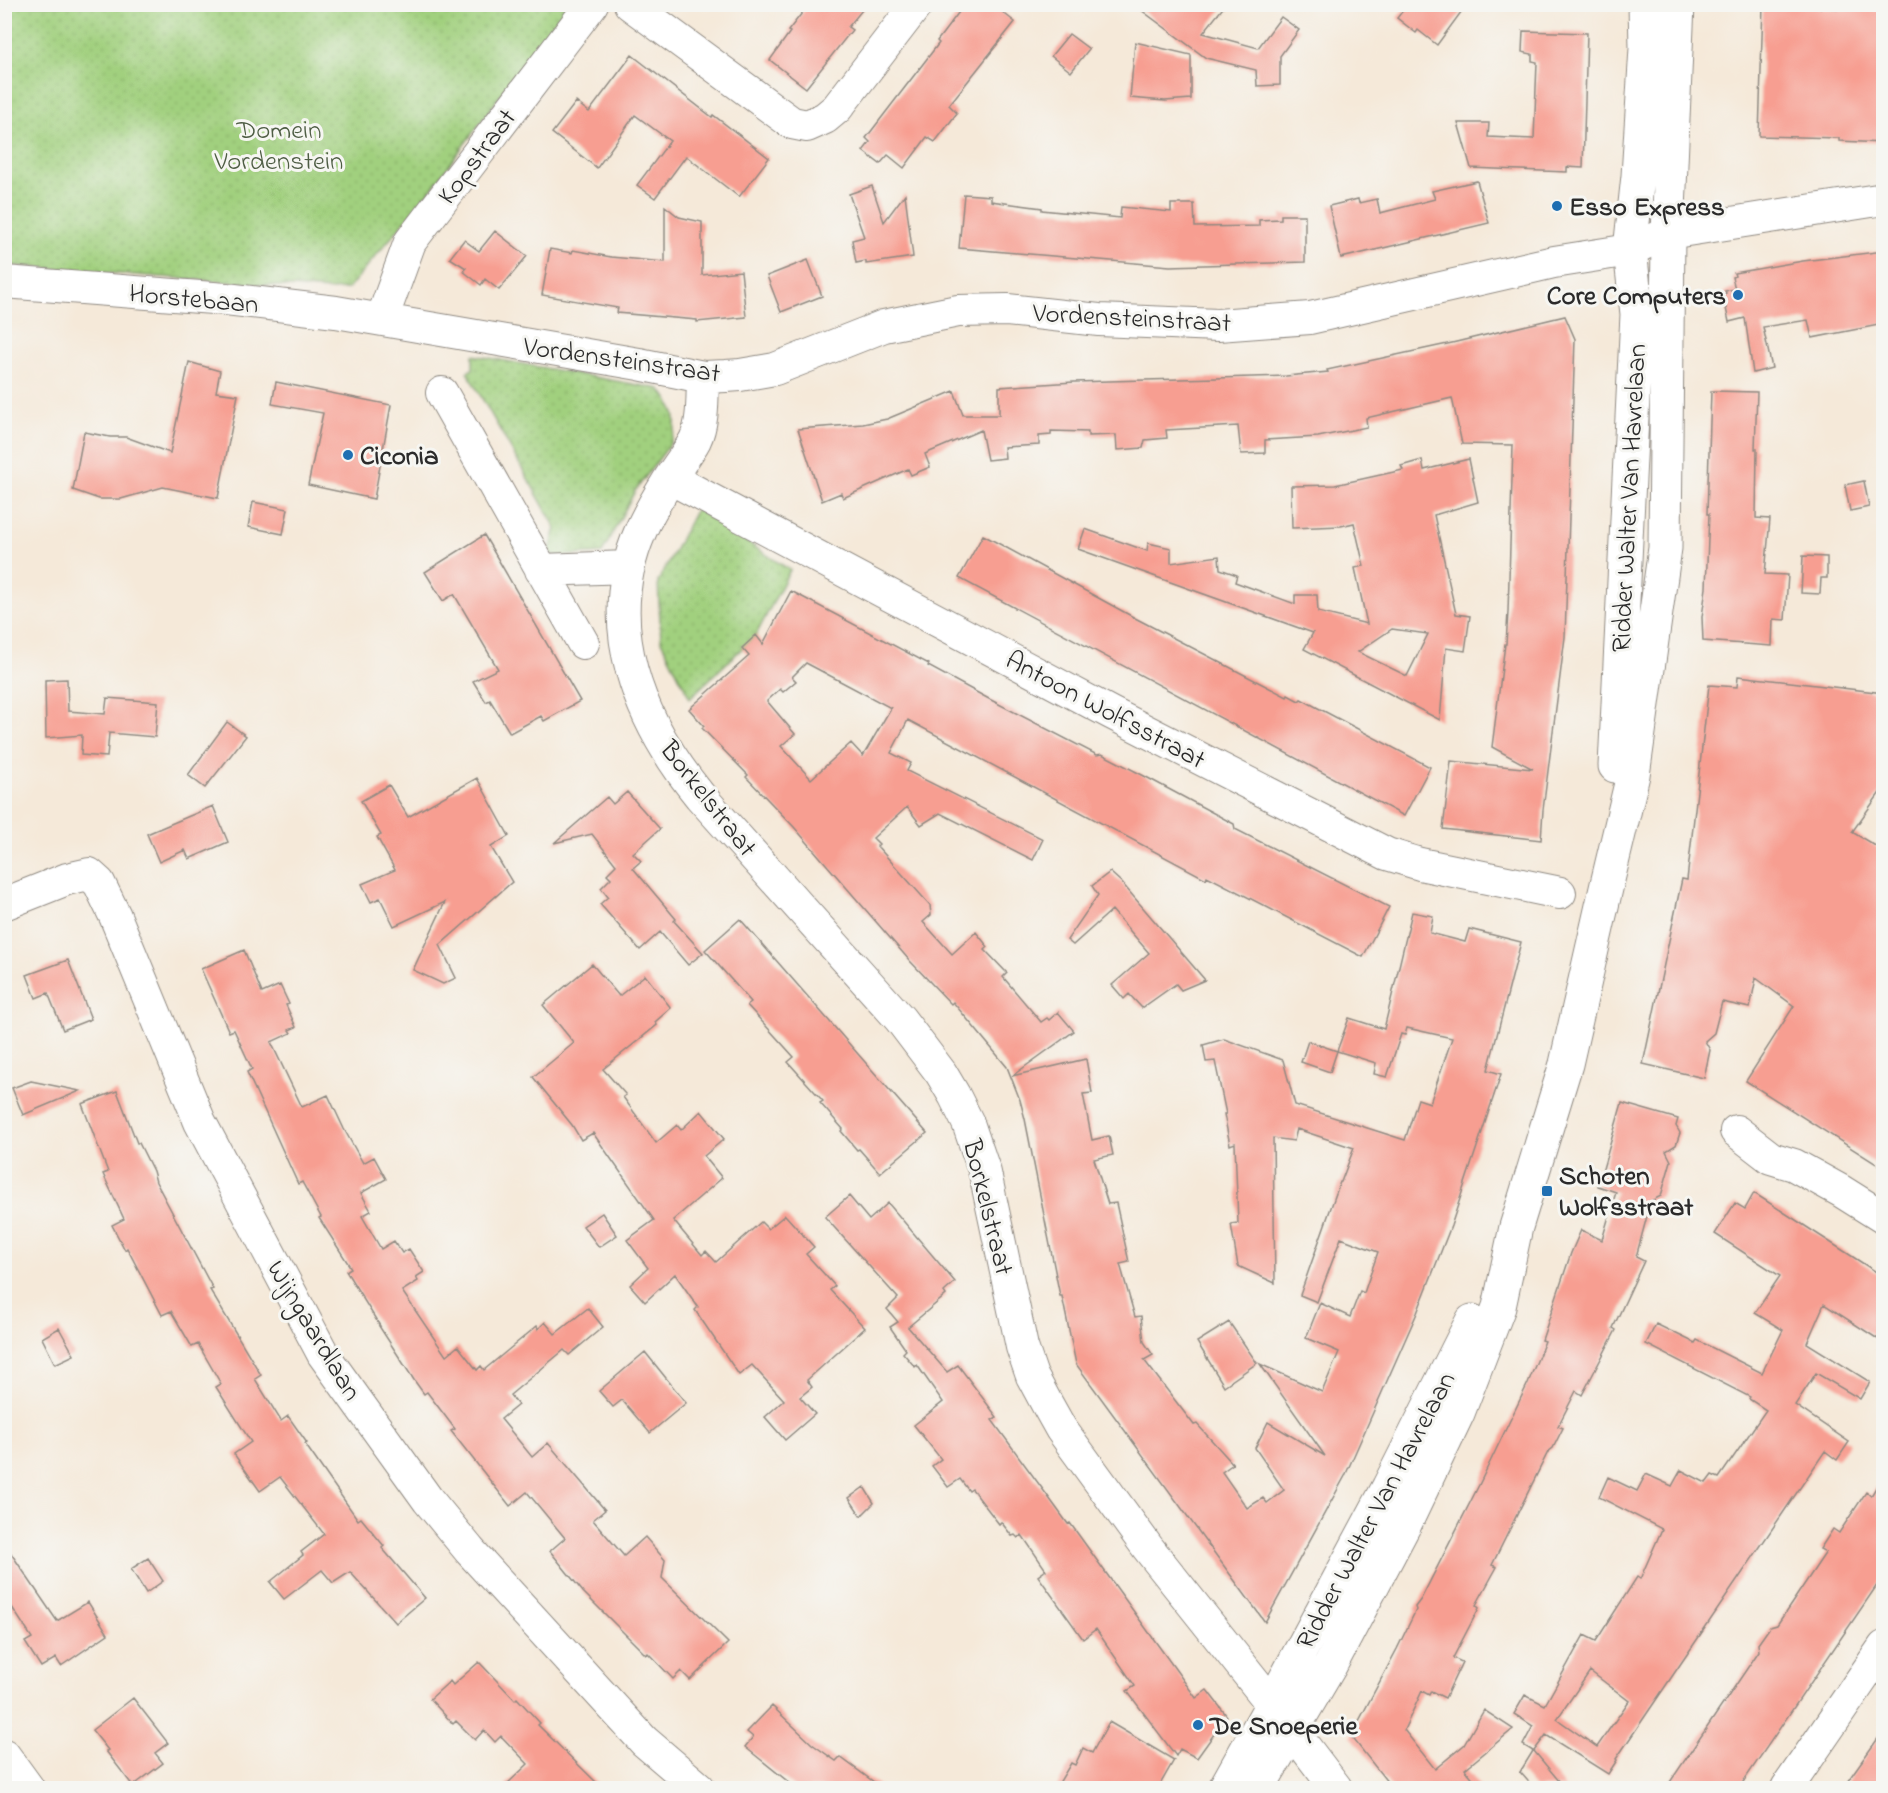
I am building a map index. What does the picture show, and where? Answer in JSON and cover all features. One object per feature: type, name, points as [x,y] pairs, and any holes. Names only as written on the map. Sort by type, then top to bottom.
[{"type":"main road","name":"Ridder Walter Van Havrelaan","points":[[1607,884],[1616,763],[1637,314],[1630,250],[1640,153],[1646,48],[1645,4]]},
{"type":"main road","name":"Ridder Walter Van Havrelaan","points":[[1258,1788],[1330,1666],[1406,1522],[1458,1413],[1499,1307],[1516,1227],[1566,1064],[1633,775],[1665,548],[1668,234],[1678,4]]},
{"type":"main road","name":"Ridder Walter Van Havrelaan","points":[[1225,1788],[1444,1379],[1516,1227]]},
{"type":"street","name":"Kopstraat","points":[[382,319],[410,242],[592,4]]},
{"type":"street","points":[[630,4],[792,123],[807,126],[825,118],[837,108],[917,4]]},
{"type":"street","name":"Vordensteinstraat","points":[[382,319],[703,376],[740,375],[775,369],[884,326],[958,311],[1007,310],[1099,320],[1218,325],[1310,318],[1554,262],[1630,250],[1668,234],[1884,199]]},
{"type":"street","name":"Horstebaan","points":[[4,282],[226,299],[382,319]]},
{"type":"street","name":"Borkelstraat","points":[[703,376],[700,421],[695,439],[670,477],[641,530],[629,567],[625,642],[631,670],[650,720],[680,771],[700,796],[900,1019],[941,1073],[968,1123],[985,1173],[1022,1347],[1032,1376],[1047,1404],[1061,1429],[1148,1548],[1336,1788]]},
{"type":"street","points":[[441,393],[583,644]]},
{"type":"street","name":"Antoon Wolfsstraat","points":[[670,477],[1111,713],[1387,854],[1420,864],[1560,893]]},
{"type":"street","points":[[541,570],[629,567]]},
{"type":"street","name":"Wijngaardlaan","points":[[4,904],[67,879],[89,874],[99,883],[115,916],[200,1122],[323,1353],[428,1500],[470,1551],[644,1741],[699,1788]]},
{"type":"street","points":[[1736,1131],[1771,1158],[1794,1165],[1884,1218]]},
{"type":"street","points":[[1787,1788],[1884,1647]]},
{"type":"street","points":[[4,1755],[28,1788]]},
{"type":"green space","name":"Domein Vordenstein","points":[[4,5],[567,5],[427,195],[348,289],[330,290],[5,265]]},
{"type":"green space","points":[[473,355],[660,389],[665,396],[672,409],[675,422],[670,444],[635,491],[602,553],[556,556],[549,553],[556,528],[467,372],[473,369]]},
{"type":"green space","points":[[696,509],[790,570],[756,635],[690,698],[661,641],[658,582]]},
{"type":"building","points":[[809,4],[867,4],[848,27],[852,30],[806,88],[770,60],[790,32],[788,31]]},
{"type":"building","points":[[965,4],[992,4],[1015,22],[949,105],[957,113],[935,142],[927,137],[904,168],[888,155],[880,164],[863,151],[870,142],[866,138],[939,43],[937,41]]},
{"type":"building","points":[[1133,4],[1226,4],[1203,33],[1258,48],[1281,17],[1299,30],[1280,56],[1280,85],[1257,86],[1256,70],[1206,58]]},
{"type":"building","points":[[1408,4],[1467,4],[1437,45],[1418,30],[1416,33],[1397,18]]},
{"type":"building","points":[[1763,4],[1820,4],[1820,8],[1884,10],[1884,143],[1839,141],[1839,138],[1759,136]]},
{"type":"building","points":[[1523,31],[1587,33],[1583,168],[1567,167],[1567,172],[1471,168],[1458,123],[1489,123],[1488,137],[1534,139],[1537,62],[1532,61],[1532,54],[1522,52]]},
{"type":"building","points":[[1069,34],[1089,49],[1071,72],[1051,56]]},
{"type":"building","points":[[1135,42],[1191,55],[1191,99],[1165,101],[1130,98]]},
{"type":"building","points":[[632,55],[769,158],[739,197],[686,156],[655,198],[637,185],[670,141],[635,115],[597,168],[552,133],[576,102],[589,112]]},
{"type":"building","points":[[1477,181],[1489,223],[1341,258],[1329,206],[1358,199],[1359,203],[1377,199],[1380,213],[1435,199],[1432,191]]},
{"type":"building","points":[[872,186],[884,222],[905,194],[913,257],[866,264],[866,261],[856,263],[852,240],[864,237],[849,194]]},
{"type":"building","points":[[964,194],[991,196],[991,201],[1042,208],[1042,210],[1120,218],[1121,207],[1171,212],[1171,204],[1194,204],[1195,227],[1259,226],[1259,220],[1281,219],[1281,215],[1305,215],[1305,262],[1170,266],[959,248]]},
{"type":"building","points":[[665,206],[679,217],[702,222],[702,275],[741,271],[746,317],[697,322],[697,320],[617,313],[618,308],[542,295],[550,249],[665,262]]},
{"type":"building","points":[[495,231],[527,256],[499,290],[485,279],[481,285],[463,271],[466,268],[450,258],[464,240],[479,251]]},
{"type":"building","points":[[1884,251],[1884,324],[1812,338],[1808,320],[1763,327],[1772,368],[1753,373],[1745,318],[1729,322],[1723,294],[1726,293],[1725,291],[1735,289],[1732,277],[1735,276],[1734,273],[1803,261]]},
{"type":"building","points":[[808,260],[822,296],[781,312],[767,276]]},
{"type":"building","points":[[1565,316],[1575,339],[1565,637],[1541,840],[1443,829],[1451,761],[1533,769],[1492,747],[1506,644],[1513,445],[1462,444],[1452,398],[1366,418],[1367,427],[1318,437],[1265,440],[1265,453],[1241,454],[1238,426],[1166,430],[1167,438],[1145,440],[1143,448],[1117,450],[1116,435],[1088,436],[1088,432],[1051,431],[1051,435],[1039,436],[1039,445],[1004,447],[1005,458],[987,460],[981,430],[925,454],[930,467],[911,475],[908,469],[843,498],[841,493],[822,501],[798,429],[863,424],[887,419],[954,391],[963,415],[999,415],[999,387],[1074,382],[1286,376],[1328,372],[1327,370]]},
{"type":"building","points":[[189,362],[220,371],[216,392],[238,395],[218,498],[163,487],[121,499],[99,499],[73,490],[84,432],[110,437],[126,437],[170,453]]},
{"type":"building","name":"Ciconia","points":[[276,382],[391,405],[374,499],[308,485],[323,413],[272,404]]},
{"type":"building","points":[[1711,391],[1757,392],[1756,518],[1770,519],[1765,574],[1788,575],[1785,620],[1773,619],[1772,646],[1703,641],[1702,617],[1706,588],[1709,514],[1707,514]]},
{"type":"building","points":[[1469,459],[1478,502],[1434,515],[1456,614],[1470,616],[1465,651],[1446,648],[1440,720],[1304,649],[1313,633],[1078,549],[1085,529],[1147,551],[1148,543],[1171,548],[1171,563],[1219,556],[1220,569],[1237,575],[1235,582],[1295,604],[1295,595],[1317,595],[1318,612],[1367,624],[1355,568],[1364,566],[1354,523],[1341,526],[1292,528],[1291,486],[1335,485],[1403,470],[1401,466],[1422,460],[1424,470]],"holes":[[[1392,629],[1428,634],[1407,676],[1358,652]]]},
{"type":"building","points":[[1864,481],[1869,507],[1850,511],[1845,485]]},
{"type":"building","points":[[253,502],[288,509],[283,534],[248,527]]},
{"type":"building","points":[[484,535],[580,701],[544,721],[541,716],[510,733],[490,700],[486,702],[473,681],[498,669],[454,594],[443,601],[425,572]]},
{"type":"building","points":[[983,535],[1287,697],[1288,695],[1299,701],[1301,699],[1430,767],[1404,816],[959,578]]},
{"type":"building","points":[[1803,556],[1827,557],[1827,578],[1821,578],[1820,594],[1801,593]]},
{"type":"building","points":[[791,591],[929,664],[928,666],[989,699],[1097,755],[1102,754],[1234,824],[1235,829],[1389,907],[1363,957],[1207,876],[1206,879],[908,720],[891,753],[911,763],[907,771],[1043,839],[1033,860],[940,813],[921,825],[907,807],[873,838],[879,844],[877,846],[930,905],[931,915],[923,922],[952,954],[976,932],[988,947],[985,950],[1007,973],[1003,977],[1041,1022],[1047,1018],[1049,1020],[1058,1012],[1074,1031],[1012,1076],[1086,1059],[1092,1093],[1083,1094],[1092,1140],[1109,1136],[1113,1155],[1094,1159],[1108,1204],[1116,1203],[1129,1262],[1120,1264],[1135,1317],[1141,1316],[1144,1342],[1153,1355],[1144,1360],[1194,1425],[1197,1424],[1233,1464],[1222,1472],[1247,1508],[1263,1498],[1267,1503],[1284,1490],[1255,1448],[1268,1422],[1325,1456],[1260,1364],[1322,1392],[1339,1352],[1306,1338],[1320,1303],[1350,1317],[1360,1291],[1364,1293],[1378,1252],[1341,1238],[1317,1302],[1300,1295],[1354,1148],[1297,1129],[1294,1141],[1273,1138],[1275,1283],[1238,1266],[1231,1224],[1238,1223],[1235,1143],[1230,1145],[1215,1061],[1206,1062],[1203,1045],[1224,1039],[1283,1060],[1295,1105],[1405,1140],[1418,1099],[1430,1103],[1452,1038],[1407,1028],[1405,1035],[1401,1034],[1387,1077],[1374,1074],[1376,1063],[1337,1051],[1349,1018],[1384,1029],[1412,912],[1433,916],[1430,933],[1465,942],[1469,929],[1521,942],[1488,1070],[1501,1074],[1451,1226],[1417,1313],[1345,1476],[1265,1622],[1076,1364],[1062,1296],[1060,1296],[1025,1119],[1007,1067],[953,1002],[951,1004],[910,961],[794,827],[746,777],[748,775],[702,728],[704,726],[689,709],[749,656],[742,648],[756,635],[763,644]],"holes":[[[806,663],[891,708],[863,756],[851,743],[811,779],[781,746],[795,734],[767,701],[780,689],[783,692],[796,681],[792,677]]]},
{"type":"building","points":[[1738,676],[1884,693],[1884,787],[1852,832],[1884,851],[1884,1169],[1746,1081],[1794,1006],[1756,978],[1750,1008],[1722,1002],[1714,1033],[1705,1041],[1710,1050],[1704,1078],[1643,1064],[1682,879],[1687,880],[1709,685],[1737,687]]},
{"type":"building","points":[[67,679],[68,711],[105,714],[107,698],[158,702],[155,737],[109,733],[107,757],[81,755],[82,735],[46,738],[45,680]]},
{"type":"building","points":[[227,722],[246,736],[205,788],[188,775]]},
{"type":"building","points":[[477,778],[509,836],[491,847],[512,882],[440,945],[456,978],[443,984],[413,970],[445,902],[394,926],[380,898],[371,902],[362,884],[395,870],[377,837],[381,835],[361,801],[389,785],[408,817]]},
{"type":"building","points":[[627,792],[660,829],[633,853],[641,861],[633,868],[676,919],[674,921],[703,953],[688,965],[660,932],[640,950],[600,904],[608,897],[601,888],[611,878],[607,874],[616,865],[592,834],[554,843],[607,797],[613,804]]},
{"type":"building","points":[[213,806],[228,842],[189,859],[185,850],[159,862],[147,834]]},
{"type":"building","points":[[1110,872],[1205,980],[1181,990],[1176,984],[1142,1008],[1129,994],[1124,999],[1112,985],[1149,953],[1112,910],[1073,945],[1067,940],[1098,895],[1092,886]]},
{"type":"building","points":[[740,919],[927,1133],[880,1173],[841,1131],[843,1129],[820,1103],[823,1101],[788,1062],[794,1057],[747,1005],[751,1002],[705,950]]},
{"type":"building","points":[[244,950],[262,993],[280,985],[289,1004],[286,1005],[296,1027],[289,1030],[291,1033],[271,1042],[302,1107],[328,1095],[363,1163],[374,1157],[386,1179],[361,1193],[371,1211],[362,1216],[381,1249],[394,1241],[402,1253],[409,1249],[424,1272],[416,1277],[418,1281],[402,1291],[446,1356],[458,1346],[477,1370],[481,1366],[484,1370],[537,1326],[538,1329],[545,1322],[555,1334],[588,1308],[603,1327],[569,1355],[564,1350],[510,1395],[518,1405],[501,1419],[532,1457],[548,1443],[605,1510],[593,1520],[624,1556],[645,1537],[665,1560],[662,1578],[728,1643],[690,1680],[681,1671],[673,1679],[583,1592],[550,1551],[565,1538],[527,1492],[510,1506],[451,1431],[455,1429],[427,1392],[424,1394],[379,1326],[346,1271],[351,1268],[319,1218],[321,1217],[302,1182],[298,1184],[247,1072],[252,1069],[234,1030],[229,1032],[201,969]]},
{"type":"building","points":[[68,960],[91,1019],[63,1030],[48,993],[36,998],[27,975]]},
{"type":"building","points":[[592,964],[619,996],[645,975],[671,1008],[655,1022],[657,1025],[603,1069],[626,1095],[623,1097],[656,1143],[677,1125],[681,1130],[701,1111],[724,1139],[704,1156],[722,1178],[673,1220],[702,1255],[706,1251],[716,1262],[761,1222],[768,1229],[785,1215],[814,1247],[806,1254],[835,1286],[830,1290],[865,1328],[807,1380],[812,1387],[800,1397],[815,1414],[785,1440],[765,1417],[784,1400],[752,1365],[739,1375],[695,1310],[698,1307],[675,1274],[645,1302],[630,1285],[648,1268],[627,1240],[654,1220],[593,1133],[581,1140],[572,1125],[533,1077],[574,1043],[543,1005]]},
{"type":"building","points":[[1308,1041],[1337,1051],[1330,1072],[1301,1062]]},
{"type":"building","points":[[31,1081],[80,1091],[23,1115],[12,1088]]},
{"type":"building","points":[[117,1091],[137,1143],[213,1289],[210,1290],[261,1375],[255,1379],[281,1421],[288,1416],[358,1520],[361,1518],[384,1546],[382,1548],[425,1598],[396,1623],[350,1572],[333,1583],[322,1570],[284,1599],[270,1582],[303,1555],[301,1552],[324,1534],[280,1477],[260,1491],[234,1454],[251,1442],[216,1387],[221,1384],[198,1344],[192,1347],[171,1311],[162,1315],[127,1248],[125,1250],[112,1225],[124,1219],[103,1174],[108,1172],[82,1104]]},
{"type":"building","points":[[1622,1103],[1678,1119],[1676,1126],[1680,1133],[1676,1145],[1666,1151],[1671,1161],[1661,1196],[1651,1201],[1636,1257],[1644,1261],[1613,1328],[1616,1330],[1582,1395],[1576,1391],[1558,1426],[1563,1428],[1553,1448],[1548,1452],[1492,1565],[1497,1567],[1476,1605],[1479,1608],[1453,1658],[1462,1662],[1445,1698],[1431,1691],[1429,1695],[1422,1691],[1404,1730],[1435,1769],[1464,1745],[1484,1710],[1513,1729],[1465,1769],[1481,1788],[1392,1788],[1351,1736],[1397,1649],[1416,1610],[1415,1607],[1479,1485],[1528,1383],[1545,1341],[1542,1340],[1581,1230],[1602,1240],[1616,1192],[1598,1186]]},
{"type":"building","points":[[1754,1193],[1884,1277],[1884,1343],[1824,1304],[1807,1343],[1870,1382],[1860,1399],[1816,1373],[1795,1405],[1849,1442],[1837,1460],[1825,1451],[1608,1774],[1546,1735],[1534,1751],[1565,1788],[1534,1788],[1520,1772],[1533,1751],[1523,1745],[1533,1726],[1514,1714],[1525,1695],[1545,1705],[1584,1635],[1596,1641],[1637,1577],[1640,1579],[1662,1529],[1599,1497],[1608,1477],[1637,1491],[1646,1474],[1672,1486],[1681,1470],[1706,1483],[1712,1475],[1719,1478],[1766,1410],[1749,1399],[1750,1397],[1646,1344],[1656,1324],[1695,1343],[1697,1340],[1762,1373],[1783,1330],[1755,1313],[1780,1276],[1715,1234],[1735,1203],[1745,1209]],"holes":[[[1590,1671],[1629,1701],[1597,1747],[1557,1719]]]},
{"type":"building","points":[[849,1196],[869,1220],[888,1203],[955,1282],[944,1292],[946,1295],[908,1327],[947,1372],[958,1365],[997,1417],[992,1420],[1068,1524],[1070,1523],[1196,1698],[1207,1690],[1227,1716],[1197,1758],[1180,1749],[1176,1756],[1127,1691],[1135,1686],[1096,1629],[1083,1639],[1038,1576],[1046,1570],[1022,1535],[1018,1538],[1015,1535],[1012,1536],[1001,1522],[999,1524],[972,1489],[969,1491],[960,1479],[948,1487],[932,1466],[941,1459],[914,1425],[943,1402],[917,1365],[915,1367],[903,1353],[906,1350],[890,1327],[898,1322],[887,1309],[898,1298],[825,1217]]},
{"type":"building","points":[[602,1213],[617,1235],[599,1247],[583,1226]]},
{"type":"building","points":[[1229,1322],[1257,1363],[1224,1386],[1197,1342]]},
{"type":"building","points":[[59,1328],[74,1355],[55,1364],[42,1338]]},
{"type":"building","points":[[645,1352],[686,1403],[650,1433],[622,1400],[613,1407],[599,1391]]},
{"type":"building","points":[[1884,1474],[1884,1575],[1739,1788],[1666,1788],[1759,1651],[1758,1644],[1770,1627],[1777,1625],[1826,1552],[1820,1549],[1833,1529],[1839,1533],[1866,1492],[1871,1496]]},
{"type":"building","points":[[864,1487],[874,1503],[861,1516],[849,1498]]},
{"type":"building","points":[[4,1543],[57,1621],[88,1602],[108,1634],[61,1666],[56,1658],[41,1667],[25,1642],[32,1638],[4,1595]]},
{"type":"building","points":[[148,1558],[163,1581],[146,1593],[131,1569]]},
{"type":"building","points":[[479,1662],[515,1700],[517,1698],[540,1723],[538,1725],[602,1788],[503,1788],[528,1764],[501,1736],[495,1742],[484,1730],[475,1740],[456,1721],[453,1724],[430,1699],[450,1681],[453,1685]]},
{"type":"building","points":[[133,1698],[168,1743],[155,1753],[163,1763],[133,1786],[92,1730]]},
{"type":"building","points":[[772,1706],[812,1744],[836,1761],[840,1757],[882,1788],[796,1788],[745,1747],[753,1737],[747,1732]]},
{"type":"building","points":[[1109,1722],[1174,1760],[1158,1788],[1056,1788],[1071,1763],[1075,1765],[1083,1748],[1092,1753]]},
{"type":"building","points":[[1884,1730],[1884,1788],[1843,1788],[1854,1772]]},
{"type":"place","name":"Esso Express","points":[[1557,206]]},
{"type":"place","name":"Core Computers","points":[[1738,295]]},
{"type":"place","name":"Ciconia","points":[[348,455]]},
{"type":"place","name":"Schoten Wolfsstraat","points":[[1547,1191]]},
{"type":"place","name":"De Snoeperie","points":[[1198,1725]]}]
